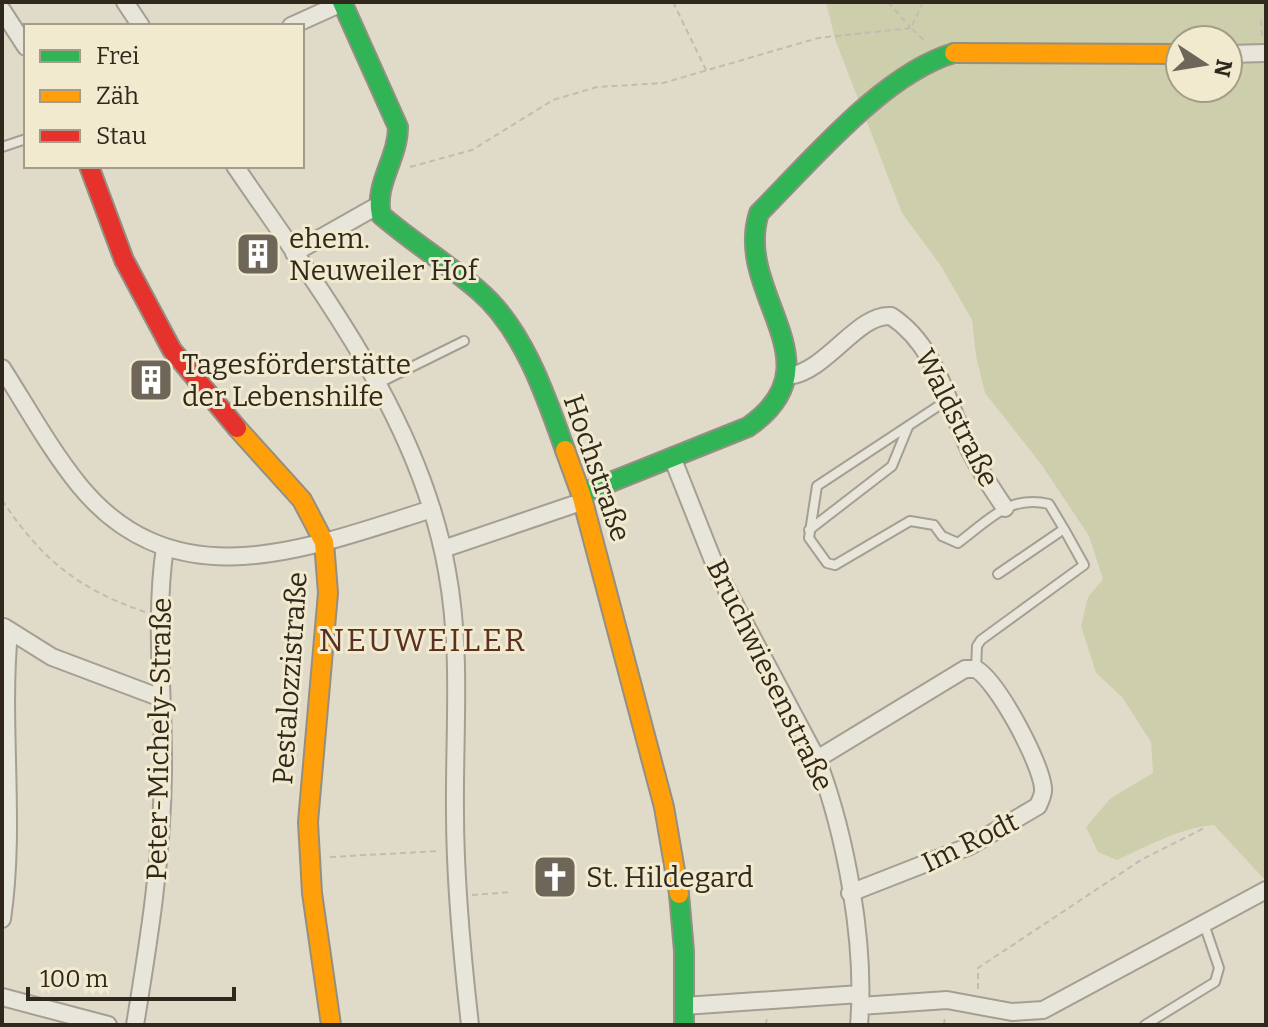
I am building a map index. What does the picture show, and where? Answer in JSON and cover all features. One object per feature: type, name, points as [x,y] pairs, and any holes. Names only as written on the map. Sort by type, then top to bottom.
[{"type":"street","points":[[125,2],[140,24]]},
{"type":"street","points":[[294,253],[377,206],[377,197],[398,144],[398,127],[342,2],[295,24]]},
{"type":"street","points":[[2,10],[24,44]]},
{"type":"street","points":[[443,549],[582,498],[748,427],[764,416],[785,389],[789,363],[754,252],[753,232],[759,213],[772,196],[850,121],[912,72],[954,53],[1164,54]]},
{"type":"street","points":[[1244,54],[1264,53]]},
{"type":"street","name":"Pestalozzistraße","points":[[90,168],[124,260],[172,350],[186,371],[302,500],[324,542],[328,593],[310,785],[309,858],[331,1025]]},
{"type":"street","points":[[236,168],[379,383],[418,465],[443,549],[456,645],[457,850],[470,1025]]},
{"type":"street","name":"Hochstraße","points":[[377,206],[405,236],[480,291],[508,323],[547,400],[582,498],[664,807],[676,863],[684,951],[684,1016]]},
{"type":"street","name":"Waldstraße","points":[[789,376],[814,367],[875,318],[891,316],[916,338],[949,399],[969,449],[1005,508]]},
{"type":"street","points":[[2,368],[60,458],[94,502],[124,528],[165,547],[221,558],[253,556],[324,542],[432,509]]},
{"type":"street","name":"Bruchwiesenstraße","points":[[672,457],[718,573],[817,759],[838,821],[850,893],[860,1000],[859,1025]]},
{"type":"street","name":"Peter-Michely-Straße","points":[[135,1025],[159,873],[161,617],[165,547]]},
{"type":"street","points":[[2,919],[7,846],[3,675],[5,629],[52,657],[161,698]]},
{"type":"street","points":[[817,759],[965,669],[976,669]]},
{"type":"street","name":"Im Rodt","points":[[850,893],[970,846],[1038,806],[1043,787],[1031,756],[989,680],[976,669]]},
{"type":"street","points":[[684,1016],[860,1000],[919,1000],[978,1004],[1042,1017],[1266,890]]},
{"type":"street","points":[[2,997],[108,1025]]},
{"type":"lane","points":[[2,147],[24,140]]},
{"type":"lane","points":[[379,383],[464,341]]},
{"type":"lane","points":[[949,399],[817,486],[809,538],[827,563],[835,565],[910,521],[934,525],[942,536],[958,543],[1005,508],[1029,499],[1049,504],[1084,565],[981,640],[977,646],[976,669]]},
{"type":"lane","points":[[809,530],[892,466],[908,426]]},
{"type":"lane","points":[[998,574],[1064,529]]},
{"type":"lane","points":[[1145,1025],[1215,982],[1219,968],[1204,923]]},
{"type":"path","points":[[673,2],[707,72]]},
{"type":"path","points":[[888,2],[940,57]]},
{"type":"path","points":[[911,28],[923,2]]},
{"type":"path","points":[[1264,53],[1261,21],[1266,16]]},
{"type":"path","points":[[389,170],[402,171],[416,164],[472,150],[553,100],[597,87],[663,83],[818,38],[911,28]]},
{"type":"path","points":[[2,500],[29,541],[76,582],[114,601],[161,617]]},
{"type":"path","points":[[978,1004],[978,968],[1141,860],[1204,828]]},
{"type":"path","points":[[309,858],[457,850]]},
{"type":"path","points":[[459,896],[512,892]]},
{"type":"green space","points":[[826,2],[1266,2],[1266,877],[1263,878],[1214,825],[1176,834],[1117,860],[1098,852],[1086,827],[1111,798],[1153,773],[1151,742],[1122,697],[1096,673],[1081,626],[1088,597],[1103,579],[1089,536],[1041,464],[985,393],[972,320],[941,266],[902,213],[835,39]]},
{"type":"traffic: fast","points":[[342,2],[398,127],[383,182],[381,215],[478,290],[508,323],[531,364],[565,450]]},
{"type":"traffic: fast","points":[[581,494],[748,427],[774,403],[785,378],[785,353],[779,326],[759,272],[755,243],[759,213],[849,121],[875,99],[901,79],[954,53]]},
{"type":"traffic: fast","points":[[679,894],[684,951],[684,1025]]},
{"type":"traffic: slow","points":[[954,53],[1164,54]]},
{"type":"traffic: slow","points":[[237,428],[302,500],[324,542],[328,593],[308,822],[312,893],[331,1025]]},
{"type":"traffic: slow","points":[[565,450],[581,494],[664,807],[679,894]]},
{"type":"traffic: jam","points":[[90,168],[124,260],[172,350],[237,428]]},
{"type":"place","name":"ehem. Neuweiler Hof","points":[[258,254]]},
{"type":"place","name":"Tagesförderstätte der Lebenshilfe","points":[[151,380]]},
{"type":"place","name":"St. Hildegard","points":[[555,877]]},
{"type":"district","name":"NEUWEILER","points":[[423,640]]}]
